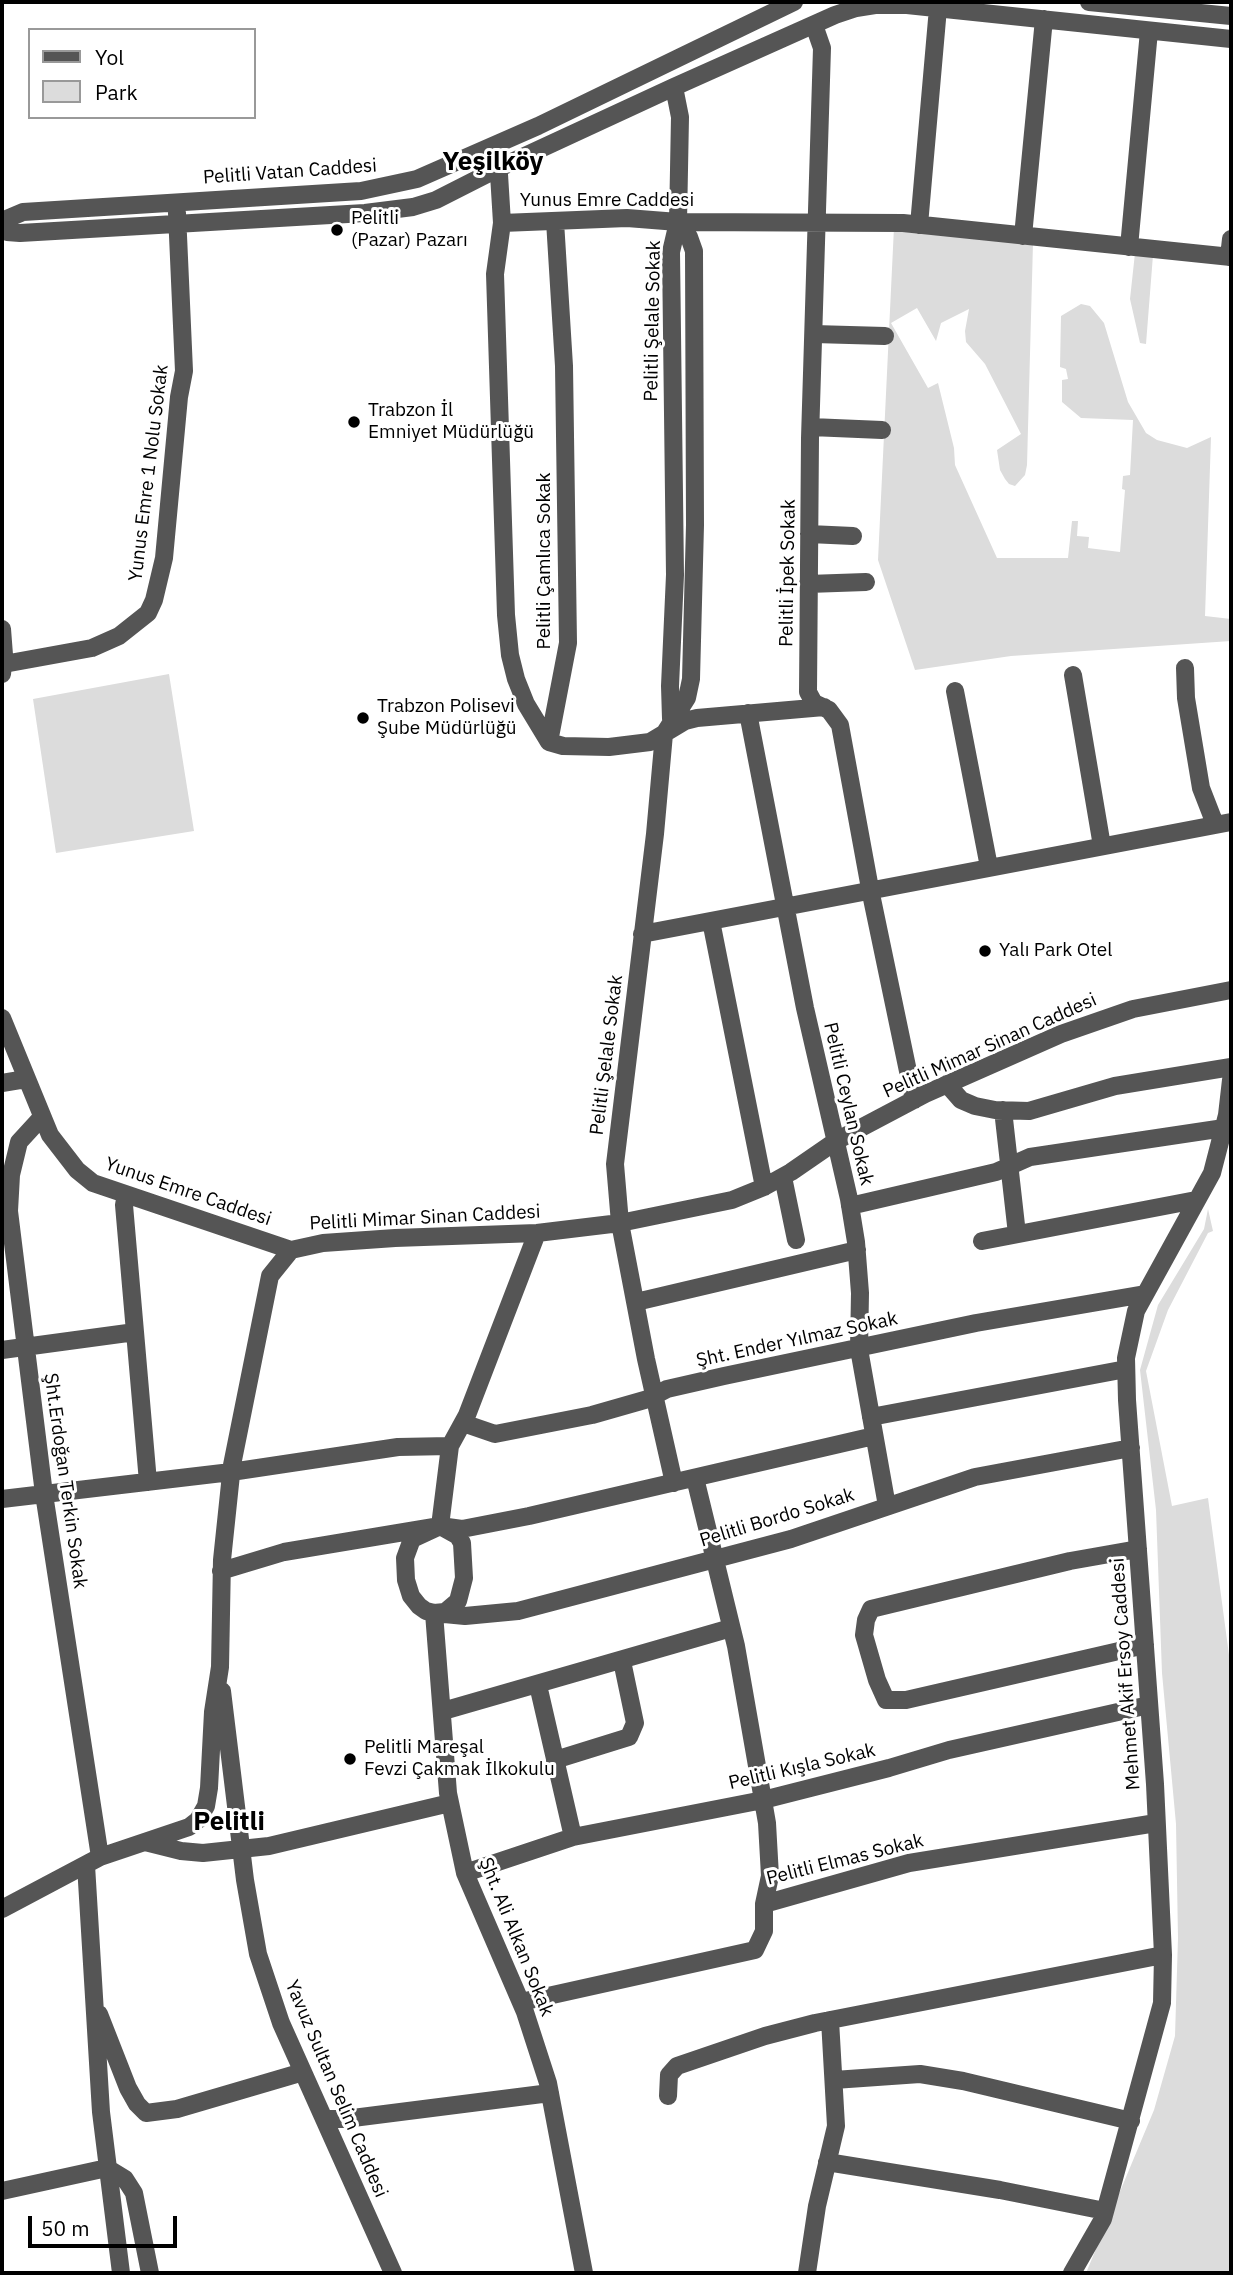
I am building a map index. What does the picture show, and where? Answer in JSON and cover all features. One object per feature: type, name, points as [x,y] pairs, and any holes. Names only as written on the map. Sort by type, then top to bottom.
[{"type":"street","name":"Pelitli Vatan Caddesi","points":[[2,220],[23,212],[361,191],[416,179],[497,144],[794,2]]},
{"type":"street","points":[[1089,2],[1231,16]]},
{"type":"street","points":[[2,228],[7,232],[20,233],[365,213],[413,207],[436,200],[674,87],[856,8],[875,5],[938,8],[1231,39]]},
{"type":"street","points":[[919,225],[938,8]]},
{"type":"street","points":[[1023,236],[1044,19]]},
{"type":"street","name":"Pelitli İpek Sokak","points":[[814,26],[822,48],[811,427],[808,692],[814,703],[834,715],[840,725],[870,890],[914,1100]]},
{"type":"street","points":[[1129,247],[1149,31]]},
{"type":"street","name":"Pelitli Şelale Sokak","points":[[674,87],[680,117],[678,222],[671,252],[675,534],[670,686],[615,1164],[621,1223],[674,1483]]},
{"type":"street","name":"Yunus Emre Caddesi","points":[[497,144],[502,223],[626,218],[678,222],[919,225],[1129,247],[1231,251]]},
{"type":"street","name":"Yunus Emre 1 Nolu Sokak","points":[[3,669],[92,648],[120,636],[148,613],[154,600],[164,558],[179,397],[184,371],[176,201]]},
{"type":"street","name":"Pelitli Çamlıca Sokak","points":[[549,742],[568,643],[564,366],[555,221]]},
{"type":"street","points":[[502,223],[495,274],[506,615],[510,656],[526,704],[549,742],[563,746],[609,747],[650,743],[667,727],[697,718],[824,707]]},
{"type":"street","points":[[814,334],[885,336]]},
{"type":"street","points":[[811,427],[883,430]]},
{"type":"street","points":[[809,534],[853,536]]},
{"type":"street","points":[[808,584],[866,582]]},
{"type":"street","points":[[2,629],[3,669]]},
{"type":"street","points":[[1185,668],[1186,698],[1201,788],[1209,813],[1223,823]]},
{"type":"street","points":[[1073,675],[1102,846]]},
{"type":"street","points":[[954,691],[989,867]]},
{"type":"street","name":"Pelitli Ceylan Sokak","points":[[748,713],[784,907],[827,1112],[850,1206],[860,1293],[859,1349],[887,1506]]},
{"type":"street","points":[[642,934],[1223,823]]},
{"type":"street","points":[[711,921],[764,1187]]},
{"type":"street","name":"Pelitli Mimar Sinan Caddesi","points":[[2,1909],[93,1861],[189,1827],[198,1820],[205,1806],[219,1667],[221,1571],[231,1472],[270,1276],[291,1250],[323,1243],[395,1238],[537,1233],[621,1223],[732,1200],[783,1177],[836,1141],[914,1100],[1061,1034],[1155,1004],[1231,995]]},
{"type":"street","name":"Yunus Emre Caddesi","points":[[2,1018],[50,1135],[77,1170],[93,1183],[291,1250]]},
{"type":"street","points":[[947,1084],[961,1100],[975,1106],[1029,1111],[1115,1086],[1231,1067]]},
{"type":"street","points":[[2,1083],[26,1079]]},
{"type":"street","name":"Mehmet Akif Ersoy Caddesi","points":[[1072,2273],[1090,2244],[1105,2210],[1162,2003],[1163,1955],[1156,1823],[1126,1357],[1136,1311],[1212,1173],[1224,1128],[1231,1080]]},
{"type":"street","points":[[1003,1110],[1017,1234]]},
{"type":"street","name":"Şht.Erdoğan Terkin Sokak","points":[[41,1118],[19,1142],[11,1175],[9,1211],[93,1861],[94,2001],[107,2168],[121,2273]]},
{"type":"street","points":[[850,1206],[996,1172],[1030,1157],[1224,1128]]},
{"type":"street","points":[[783,1177],[796,1240]]},
{"type":"street","points":[[126,1194],[124,1205],[148,1482]]},
{"type":"street","points":[[982,1241],[1196,1200]]},
{"type":"street","points":[[440,1526],[450,1446],[463,1423],[537,1233]]},
{"type":"street","points":[[636,1302],[857,1250]]},
{"type":"street","name":"Şht. Ender Yılmaz Sokak","points":[[463,1423],[495,1433],[592,1415],[648,1399],[667,1389],[976,1323],[1145,1294]]},
{"type":"street","points":[[2,1350],[135,1332]]},
{"type":"street","points":[[871,1417],[1126,1370]]},
{"type":"street","points":[[221,1571],[284,1552],[440,1526],[462,1529],[874,1436]]},
{"type":"street","points":[[2,1499],[231,1472],[398,1447],[450,1446]]},
{"type":"street","name":"Pelitli Bordo Sokak","points":[[434,1613],[465,1616],[518,1611],[791,1539],[975,1477],[1130,1448]]},
{"type":"street","name":"Pelitli Elmas Sokak","points":[[695,1478],[731,1628],[763,1800],[771,1860],[771,1876],[764,1904],[909,1863],[1156,1823]]},
{"type":"street","points":[[440,1526],[458,1536],[462,1543],[464,1578],[458,1601],[445,1612],[434,1613],[426,1611],[411,1596],[406,1580],[405,1558],[412,1539],[440,1526]]},
{"type":"street","points":[[1138,1549],[1070,1561],[871,1609],[864,1635],[877,1680],[886,1700],[906,1700],[1145,1645]]},
{"type":"street","name":"Şht. Ali Alkan Sokak","points":[[434,1613],[450,1803],[465,1873],[521,2002],[550,2093],[584,2273]]},
{"type":"street","points":[[443,1711],[731,1628]]},
{"type":"street","points":[[555,1760],[629,1737],[635,1723],[622,1661]]},
{"type":"street","name":"Yavuz Sultan Selim Caddesi","points":[[219,1667],[251,1919],[258,1954],[281,2023],[393,2273]]},
{"type":"street","points":[[537,1685],[573,1837]]},
{"type":"street","name":"Pelitli Kışla Sokak","points":[[465,1873],[573,1837],[763,1800],[949,1750],[1149,1705]]},
{"type":"street","points":[[145,1842],[181,1851],[204,1853],[269,1846],[450,1803]]},
{"type":"street","points":[[521,2002],[755,1950],[764,1931],[764,1904]]},
{"type":"street","points":[[668,2096],[669,2075],[677,2066],[765,2036],[830,2020],[1163,1955]]},
{"type":"street","points":[[94,2001],[128,2088],[146,2113],[177,2109],[303,2072]]},
{"type":"street","points":[[807,2273],[817,2206],[836,2126],[830,2020]]},
{"type":"street","points":[[834,2080],[920,2074],[963,2081],[1131,2120]]},
{"type":"street","points":[[324,2119],[345,2119],[550,2093]]},
{"type":"street","points":[[827,2162],[1105,2210]]},
{"type":"street","points":[[2,2191],[107,2168],[125,2179],[134,2193],[150,2273]]},
{"type":"green space","points":[[894,227],[1033,243],[1027,465],[1025,475],[1015,486],[1009,484],[1000,470],[997,450],[1021,434],[985,364],[966,342],[969,309],[941,323],[936,341],[917,308],[891,323],[928,388],[938,383],[954,448],[955,465],[997,558],[1068,558],[1072,521],[1078,521],[1077,536],[1089,537],[1088,548],[1120,552],[1125,490],[1122,489],[1123,476],[1130,475],[1133,420],[1081,418],[1062,402],[1062,380],[1068,379],[1066,369],[1060,367],[1061,316],[1081,304],[1090,306],[1104,323],[1128,402],[1146,433],[1157,440],[1187,448],[1211,437],[1205,616],[1231,619],[1231,641],[1011,656],[915,670],[878,560]]},
{"type":"green space","points":[[1135,253],[1153,255],[1146,344],[1140,343],[1130,299]]},
{"type":"green space","points":[[169,674],[194,831],[56,853],[33,699]]},
{"type":"green space","points":[[1208,1209],[1213,1231],[1208,1233],[1168,1310],[1146,1371],[1172,1506],[1208,1498],[1231,1670],[1231,2273],[1086,2273],[1154,2110],[1175,2036],[1178,1938],[1176,1824],[1162,1673],[1156,1510],[1140,1370],[1158,1305],[1204,1229]]},
{"type":"place","name":"Pelitli (Pazar) Pazarı","points":[[337,230]]},
{"type":"place","name":"Trabzon İl Emniyet Müdürlüğü","points":[[354,422]]},
{"type":"place","name":"Trabzon Polisevi Şube Müdürlüğü","points":[[363,718]]},
{"type":"place","name":"Yalı Park Otel","points":[[985,951]]},
{"type":"place","name":"Pelitli Mareşal Fevzi Çakmak İlkokulu","points":[[350,1759]]},
{"type":"district","name":"Yeşilköy","points":[[493,162]]},
{"type":"district","name":"Pelitli","points":[[229,1822]]}]
